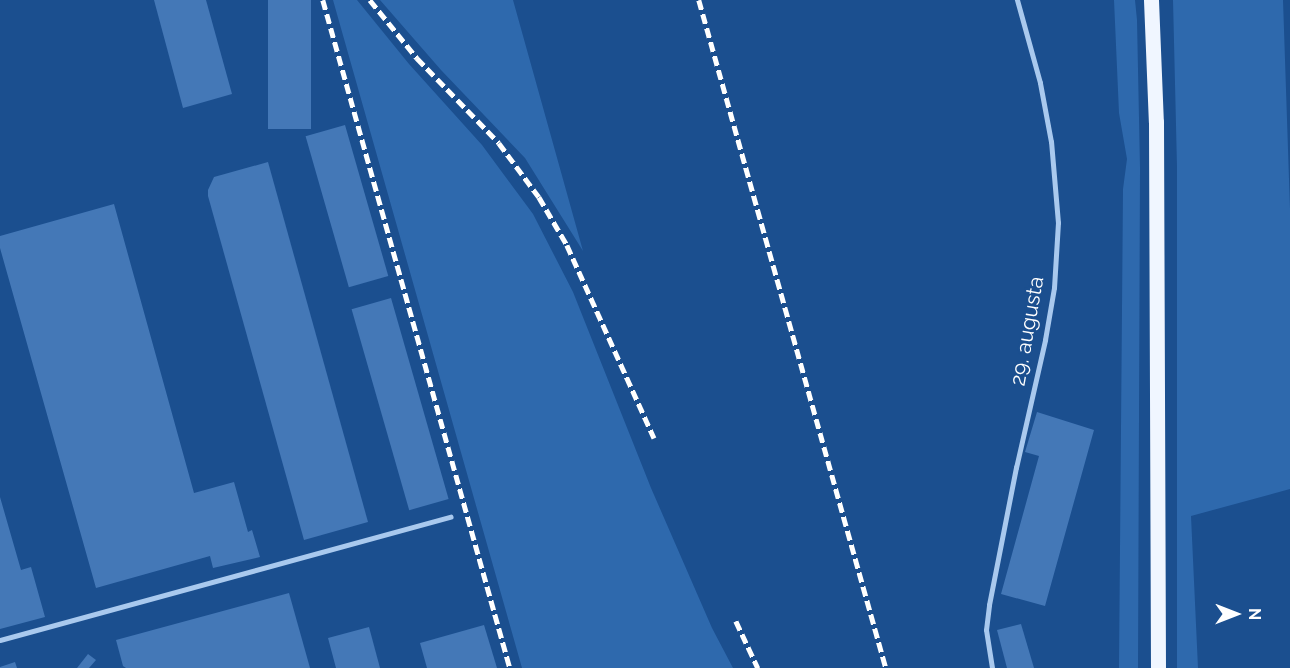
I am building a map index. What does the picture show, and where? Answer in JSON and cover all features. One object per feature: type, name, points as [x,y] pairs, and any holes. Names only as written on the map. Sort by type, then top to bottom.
[{"type":"main road","points":[[1151,0],[1156,122],[1158,668]]},
{"type":"lane","name":"29. augusta","points":[[992,668],[986,630],[989,605],[1016,468],[1045,340],[1054,288],[1058,223],[1051,142],[1040,83],[1017,0]]},
{"type":"lane","points":[[0,640],[451,516]]},
{"type":"shaded area","points":[[333,0],[357,0],[409,64],[482,145],[533,214],[573,292],[651,488],[712,628],[733,668],[522,668]]},
{"type":"shaded area","points":[[380,0],[513,0],[583,251],[525,158],[441,70]]},
{"type":"shaded area","points":[[1114,0],[1135,0],[1137,20],[1140,168],[1138,668],[1119,668],[1123,189],[1127,159],[1119,113]]},
{"type":"shaded area","points":[[1173,0],[1283,0],[1290,209],[1290,489],[1191,516],[1198,668],[1177,668],[1177,167]]},
{"type":"building","points":[[154,0],[206,0],[232,94],[183,108]]},
{"type":"building","points":[[268,0],[311,0],[311,129],[268,129]]},
{"type":"building","points":[[345,125],[388,276],[349,287],[306,136]]},
{"type":"building","points":[[268,162],[368,522],[304,540],[208,196],[208,190],[214,177]]},
{"type":"building","points":[[114,204],[194,493],[234,482],[248,532],[252,530],[260,557],[213,568],[210,556],[96,588],[0,248],[0,236]]},
{"type":"building","points":[[391,298],[449,499],[409,510],[352,309]]},
{"type":"building","points":[[1037,412],[1094,430],[1045,606],[1001,594],[1039,456],[1025,452]]},
{"type":"building","points":[[0,497],[21,570],[31,567],[45,617],[0,629]]},
{"type":"building","points":[[289,593],[310,668],[126,668],[123,666],[116,640]]},
{"type":"building","points":[[1021,624],[1034,668],[1007,668],[997,630]]},
{"type":"building","points":[[484,625],[497,668],[427,668],[420,643]]},
{"type":"building","points":[[369,627],[380,668],[336,668],[328,638]]},
{"type":"building","points":[[88,654],[96,660],[89,668],[77,668]]},
{"type":"building","points":[[15,662],[17,668],[0,668],[0,667]]},
{"type":"railway","points":[[323,0],[510,668]]},
{"type":"railway","points":[[370,0],[417,58],[499,143],[539,197],[567,245],[654,438]]},
{"type":"railway","points":[[699,0],[886,668]]},
{"type":"railway","points":[[736,621],[758,668]]}]
